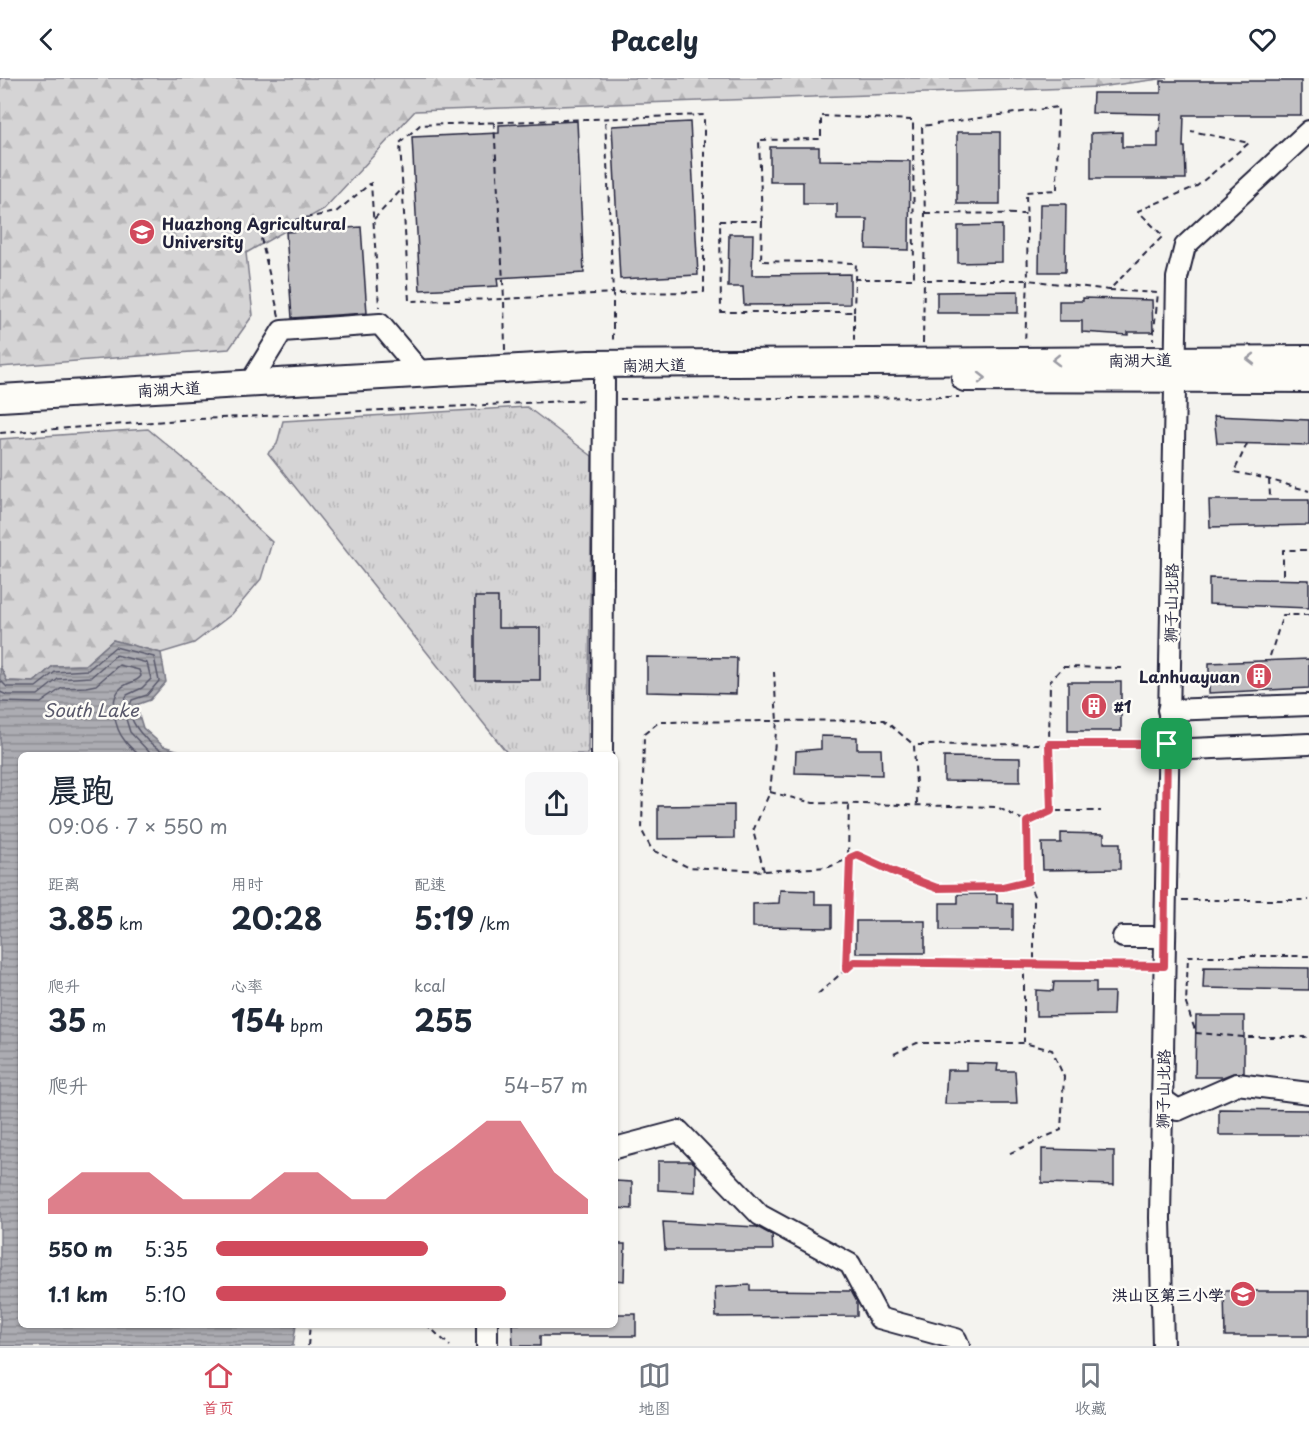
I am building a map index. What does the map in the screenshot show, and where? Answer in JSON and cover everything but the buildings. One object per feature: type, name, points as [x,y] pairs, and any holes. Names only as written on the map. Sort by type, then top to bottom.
[{"type":"main road","name":"南湖大道","points":[[0,398],[506,369],[609,373],[1174,369],[1309,359]]},
{"type":"main road","name":"南湖大道","points":[[1174,369],[1309,379]]},
{"type":"main road","name":"南湖大道","points":[[0,411],[609,373]]},
{"type":"street","name":"狮子山北路","points":[[1163,1346],[1160,1218],[1164,900],[1177,278],[1185,246],[1309,131]]},
{"type":"street","points":[[250,383],[282,331],[380,324],[422,374]]},
{"type":"street","points":[[602,752],[609,373]]},
{"type":"street","points":[[1168,710],[1309,705]]},
{"type":"street","points":[[1167,747],[1309,744]]},
{"type":"street","points":[[1123,937],[1164,937]]},
{"type":"street","points":[[1162,1099],[1178,1110],[1237,1084],[1309,1093]]},
{"type":"street","points":[[618,1147],[679,1131],[760,1215],[850,1264],[879,1318],[956,1339],[959,1346]]},
{"type":"street","points":[[487,1346],[488,1328]]},
{"type":"path","points":[[923,343],[925,213],[922,126],[1058,106],[1057,190],[1026,192],[1028,280],[1025,348]]},
{"type":"path","points":[[704,115],[704,292],[409,301],[400,144],[420,125],[605,118],[704,115]]},
{"type":"path","points":[[854,346],[854,312],[855,279],[856,263],[761,261],[759,140],[821,139],[821,116],[913,120],[914,279],[855,279]]},
{"type":"path","points":[[605,118],[613,293],[609,373]]},
{"type":"path","points":[[494,122],[506,369]]},
{"type":"path","points":[[1109,290],[1163,236],[1138,211],[1197,186],[1249,143],[1191,131]]},
{"type":"path","points":[[282,331],[259,230],[280,223],[336,212],[371,183],[380,324]]},
{"type":"path","points":[[373,220],[403,188]]},
{"type":"path","points":[[925,213],[1027,214]]},
{"type":"path","points":[[762,221],[720,221],[721,312],[854,312]]},
{"type":"path","points":[[924,280],[1028,280],[1109,290],[1158,292],[1153,340]]},
{"type":"path","points":[[1247,444],[1234,472],[1269,479],[1309,491]]},
{"type":"path","points":[[1269,479],[1270,496]]},
{"type":"path","points":[[1283,575],[1283,550],[1309,550]]},
{"type":"path","points":[[1269,656],[1283,615],[1309,615]]},
{"type":"path","points":[[1051,811],[1050,681],[1063,667],[1121,668]]},
{"type":"path","points":[[764,871],[753,831],[770,792],[777,722],[774,672]]},
{"type":"path","points":[[1028,881],[1003,887],[937,888],[857,855],[829,867],[764,871],[687,867],[652,850],[642,831],[644,734],[659,722],[884,720],[914,745],[1049,744],[1167,747]]},
{"type":"path","points":[[914,745],[917,806]]},
{"type":"path","points":[[770,792],[813,803],[997,807],[1027,822]]},
{"type":"path","points":[[846,969],[850,858],[849,804]]},
{"type":"path","points":[[1027,822],[1051,811],[1101,811]]},
{"type":"path","points":[[1027,822],[1028,881],[1034,896],[1034,964]]},
{"type":"path","points":[[1164,900],[1309,900]]},
{"type":"path","points":[[1309,956],[1188,956],[1185,1004],[1196,1033],[1244,1038],[1309,1037]]},
{"type":"path","points":[[818,994],[854,962],[1164,966]]},
{"type":"path","points":[[1024,964],[1024,1043]]},
{"type":"path","points":[[894,1054],[917,1043],[1024,1043],[1052,1050],[1064,1077],[1061,1130],[1008,1154]]},
{"type":"path","points":[[308,1346],[310,1328]]},
{"type":"path","points":[[430,1328],[450,1346]]},
{"type":"green space","name":"Huazhong Agricultural University","points":[[0,78],[1167,78],[1099,87],[415,111],[324,209],[246,253],[253,315],[229,349],[0,367]]},
{"type":"green space","points":[[527,407],[592,456],[588,752],[506,752],[268,453],[277,444],[283,421]]},
{"type":"green space","points":[[148,429],[224,492],[247,519],[272,542],[261,579],[232,614],[194,643],[161,653],[113,640],[85,665],[53,666],[34,682],[7,681],[0,666],[0,439]]},
{"type":"water","name":"South Lake","points":[[113,640],[161,653],[166,682],[150,700],[136,705],[143,728],[163,746],[183,752],[18,752],[18,1328],[296,1328],[293,1346],[0,1346],[0,666],[7,681],[34,682],[53,666],[85,665]]},
{"type":"place","name":"Huazhong Agricultural University","points":[[142,232]]},
{"type":"place","name":"Lanhuayuan","points":[[1259,676]]},
{"type":"place","name":"#1","points":[[1094,706]]},
{"type":"place","name":"洪山区第三小学","points":[[1243,1294]]},
{"type":"route","points":[[1049,744],[1167,744],[1164,966],[854,962],[846,969],[850,858],[857,855],[937,888],[1003,887],[1028,881],[1027,822],[1051,811],[1049,744]]}]
